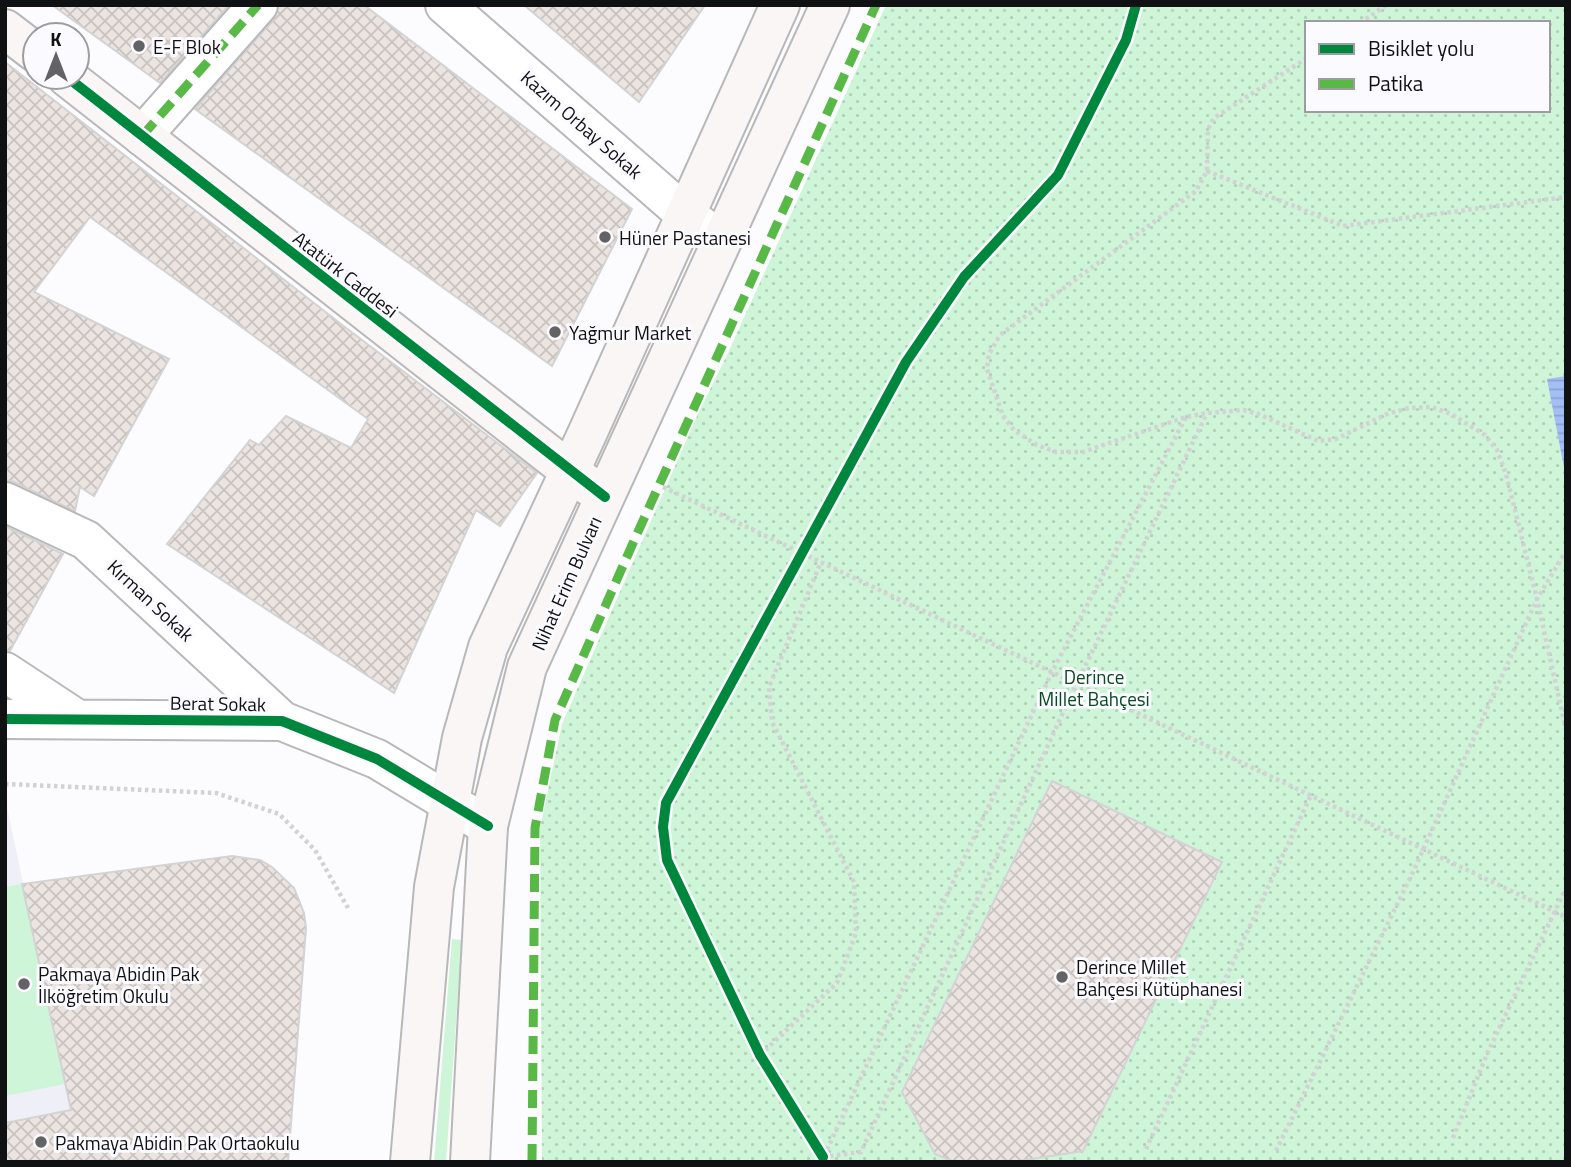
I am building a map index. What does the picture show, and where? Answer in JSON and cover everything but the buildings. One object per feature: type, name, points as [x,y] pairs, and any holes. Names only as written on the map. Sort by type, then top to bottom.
[{"type":"main road","points":[[410,1162],[434,887],[461,738],[488,647],[780,5]]},
{"type":"main road","name":"Nihat Erim Bulvarı","points":[[470,1162],[488,826],[527,667],[830,5]]},
{"type":"main road","points":[[5,29],[21,41]]},
{"type":"main road","name":"Atatürk Caddesi","points":[[85,91],[605,497]]},
{"type":"street","points":[[142,136],[258,5]]},
{"type":"street","name":"Kazım Orbay Sokak","points":[[445,5],[685,214],[721,241]]},
{"type":"street","name":"Kırman Sokak","points":[[5,502],[86,540],[282,721]]},
{"type":"street","points":[[5,672],[75,718]]},
{"type":"street","name":"Berat Sokak","points":[[5,719],[282,721],[377,759],[488,826]]},
{"type":"path","points":[[1363,21],[1386,5]]},
{"type":"path","points":[[1305,59],[1214,118],[1208,128],[1207,171],[1196,191],[1000,335],[989,354],[987,369],[1003,416],[1014,430],[1037,445],[1056,452],[1083,452],[1186,417],[1207,413],[1244,410],[1318,441],[1336,439],[1387,414],[1409,408],[1432,407],[1451,414],[1485,435],[1497,450],[1506,474],[1566,730]]},
{"type":"path","points":[[1207,171],[1343,226],[1566,197]]},
{"type":"path","points":[[824,1157],[861,1152],[1077,684],[1207,413]]},
{"type":"path","points":[[824,1157],[1052,672],[1186,417]]},
{"type":"path","points":[[659,484],[1566,917]]},
{"type":"path","points":[[1276,1151],[1423,849],[1537,599],[1566,551]]},
{"type":"path","points":[[760,1055],[837,983],[856,933],[854,882],[772,722],[769,687],[821,562]]},
{"type":"path","points":[[5,784],[216,793],[279,814],[315,850],[348,908]]},
{"type":"path","points":[[1146,1149],[1311,796]]},
{"type":"path","points":[[1453,1138],[1487,1054],[1566,888]]},
{"type":"path","points":[[754,1043],[767,1067]]},
{"type":"path","points":[[816,1146],[824,1157]]},
{"type":"shaded area","name":"Pakmaya Abidin Pak İlköğretim Okulu","points":[[5,798],[71,1110],[5,1162]]},
{"type":"green space","name":"Derince Millet Bahçesi","points":[[886,5],[1566,5],[1566,1162],[542,1162],[540,828],[562,724],[697,416]]},
{"type":"green space","points":[[22,884],[65,1084],[5,1096],[5,887]]},
{"type":"green space","points":[[452,939],[462,940],[446,1162],[434,1162]]},
{"type":"water","points":[[1566,376],[1566,478],[1547,379]]},
{"type":"marked path","points":[[142,136],[258,5]]},
{"type":"marked path","points":[[532,1162],[535,828],[555,720],[876,5]]},
{"type":"cycle path","points":[[823,1157],[760,1055],[667,860],[663,827],[666,803],[906,362],[964,277],[1058,175],[1126,40],[1136,5]]},
{"type":"cycle path","points":[[85,91],[605,497]]},
{"type":"cycle path","points":[[5,719],[282,721],[377,759],[488,826]]},
{"type":"place","name":"E-F Blok","points":[[139,46]]},
{"type":"place","name":"Hüner Pastanesi","points":[[605,237]]},
{"type":"place","name":"Yağmur Market","points":[[555,332]]},
{"type":"place","name":"Derince Millet Bahçesi Kütüphanesi","points":[[1062,977]]},
{"type":"place","name":"Pakmaya Abidin Pak İlköğretim Okulu","points":[[24,984]]},
{"type":"place","name":"Pakmaya Abidin Pak Ortaokulu","points":[[41,1142]]}]
